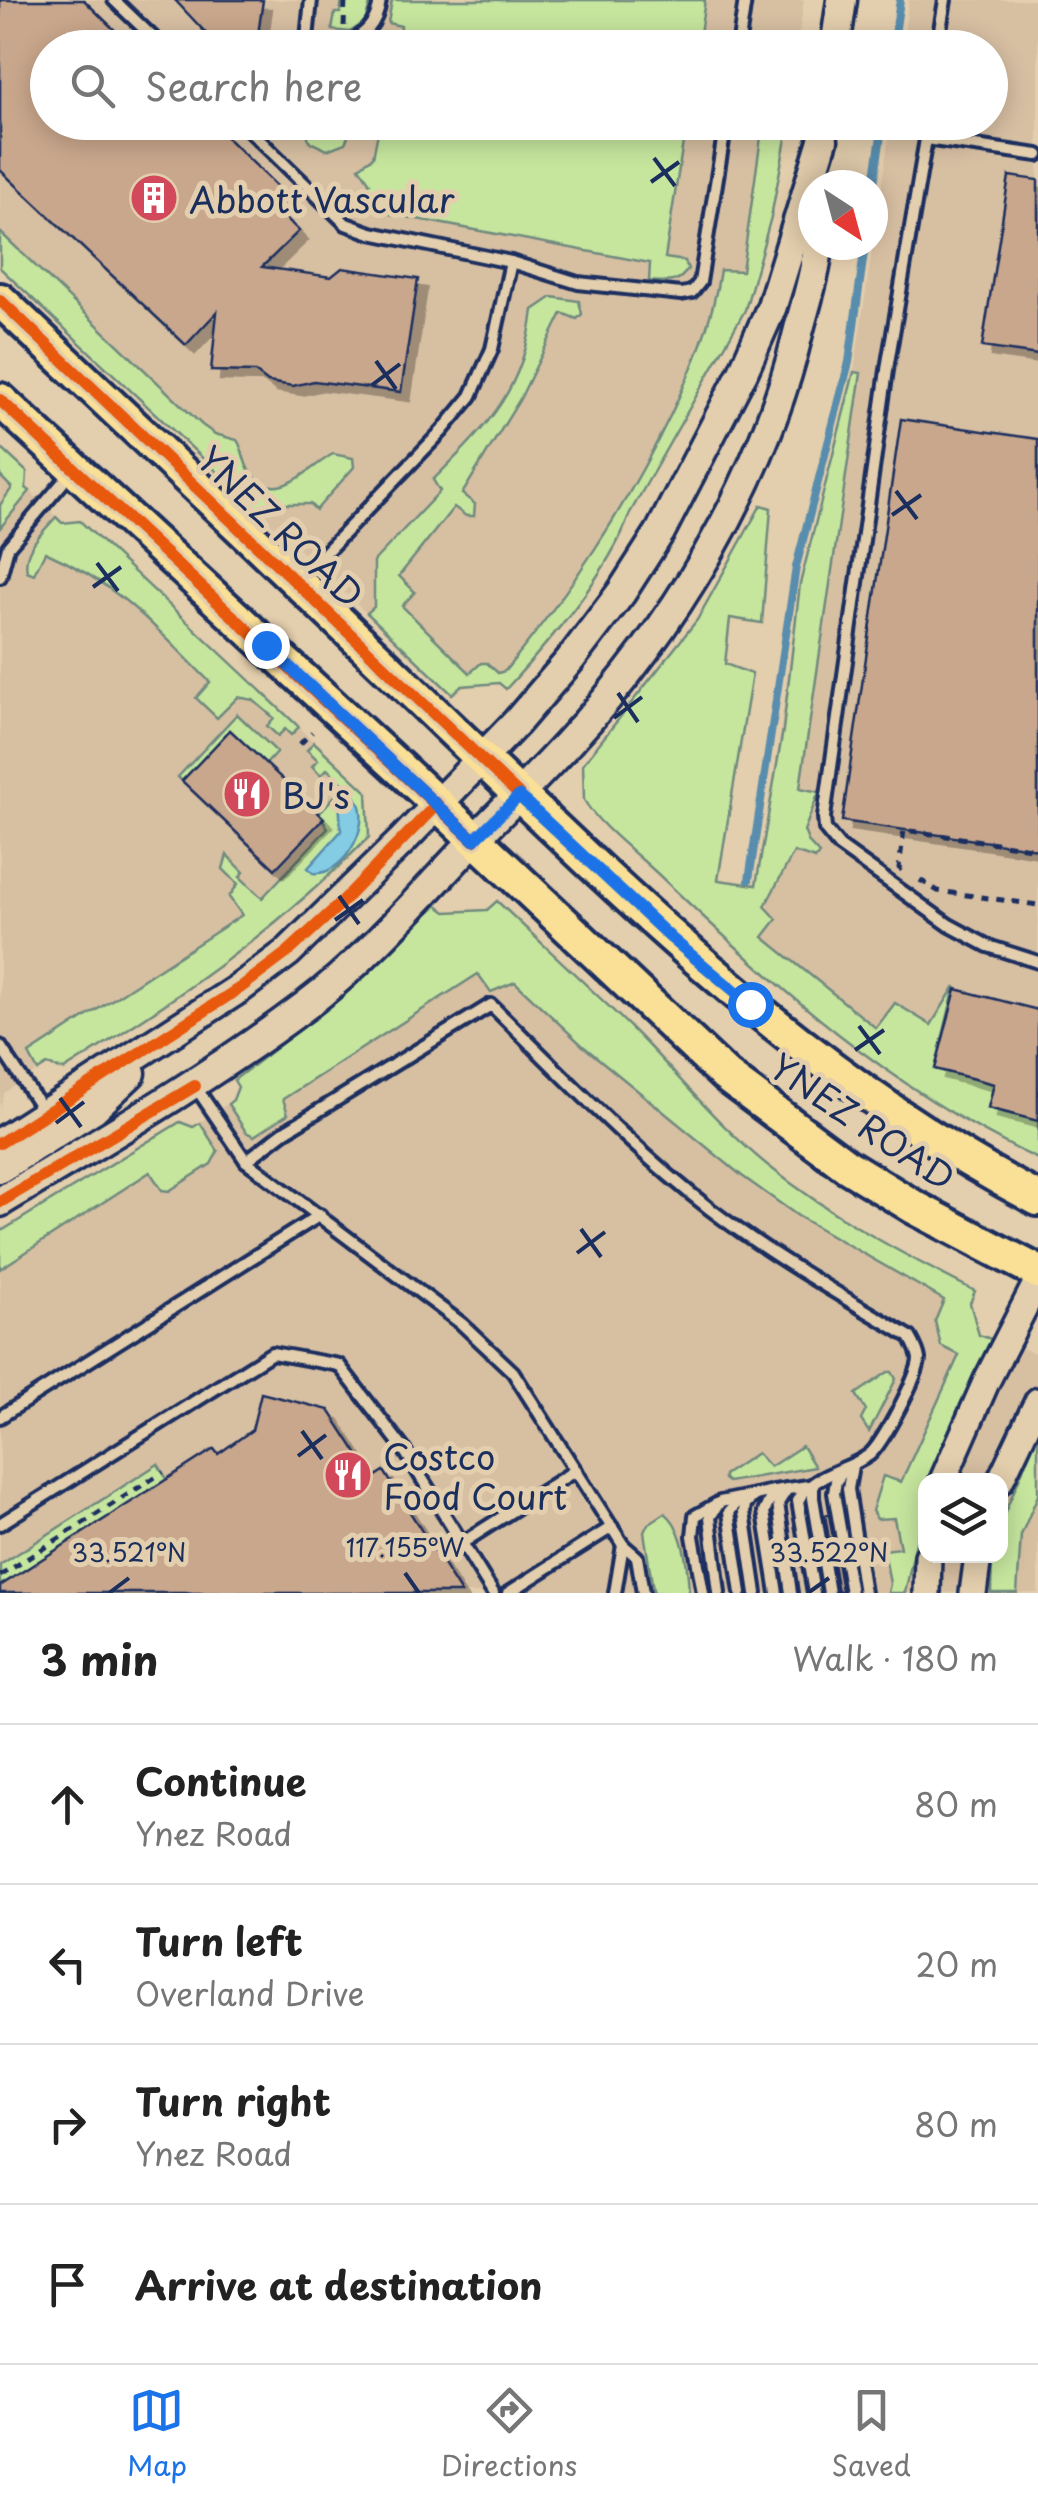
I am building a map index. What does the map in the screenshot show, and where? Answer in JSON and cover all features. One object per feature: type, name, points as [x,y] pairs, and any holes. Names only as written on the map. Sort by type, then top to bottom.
[{"type":"main road","points":[[838,30],[842,0]]},
{"type":"main road","points":[[0,1143],[288,952],[338,906],[481,758],[570,660],[621,593],[660,532],[742,372],[772,306],[821,140]]},
{"type":"main road","points":[[821,170],[823,140]]},
{"type":"main road","points":[[0,1202],[195,1086],[309,1003],[382,936],[519,796],[619,683],[700,568],[767,431],[792,357],[815,260]]},
{"type":"main road","name":"YNEZ ROAD","points":[[0,300],[671,938],[808,1052],[940,1144],[1038,1199]]},
{"type":"main road","name":"YNEZ ROAD","points":[[0,400],[726,1076],[847,1166],[914,1207],[1038,1272]]},
{"type":"main road","points":[[0,1168],[93,1109],[175,1030]]},
{"type":"street","points":[[946,1473],[1038,1280]]},
{"type":"street","points":[[1004,1473],[1038,1401]]},
{"type":"street","points":[[927,1593],[928,1563]]},
{"type":"street","points":[[973,1593],[977,1563]]},
{"type":"lane","points":[[114,0],[145,30]]},
{"type":"lane","points":[[308,30],[310,0]]},
{"type":"lane","points":[[368,30],[374,24],[380,0]]},
{"type":"lane","points":[[741,30],[745,0]]},
{"type":"lane","points":[[940,30],[945,0]]},
{"type":"lane","points":[[260,140],[346,224],[371,233],[511,262],[578,282],[692,292],[700,282],[723,140]]},
{"type":"lane","points":[[926,140],[883,402],[826,793],[825,829],[838,846],[949,926],[988,946],[1038,962]]},
{"type":"lane","points":[[933,140],[1038,155]]},
{"type":"lane","points":[[296,582],[471,396],[492,350],[511,262]]},
{"type":"lane","points":[[0,578],[8,547],[74,469]]},
{"type":"lane","points":[[246,1161],[284,1132],[491,1005],[651,1160],[709,1208],[772,1254],[910,1337],[919,1362],[883,1436],[870,1454],[814,1485],[798,1501],[814,1593]]},
{"type":"lane","points":[[0,1046],[45,1114]]},
{"type":"lane","points":[[195,1086],[246,1161],[490,1347],[513,1372],[623,1545],[638,1556],[643,1593]]},
{"type":"lane","points":[[0,1417],[320,1215]]},
{"type":"lane","points":[[0,1524],[272,1353],[339,1365],[403,1448],[493,1593]]},
{"type":"lane","points":[[851,1593],[834,1493],[839,1474],[853,1463]]},
{"type":"lane","points":[[853,1463],[848,1489],[864,1593]]},
{"type":"lane","points":[[462,1544],[576,1470]]},
{"type":"lane","points":[[703,1593],[695,1516],[720,1502],[814,1485]]},
{"type":"lane","points":[[814,1485],[829,1593]]},
{"type":"lane","points":[[787,1489],[778,1503],[791,1593]]},
{"type":"lane","points":[[774,1492],[764,1512],[777,1593]]},
{"type":"lane","points":[[741,1593],[730,1512],[739,1499],[753,1494]]},
{"type":"lane","points":[[753,1494],[744,1512],[756,1593]]},
{"type":"lane","points":[[719,1593],[710,1518],[720,1502]]},
{"type":"lane","points":[[508,1593],[612,1527]]},
{"type":"lane","points":[[615,1593],[623,1545]]},
{"type":"path","points":[[300,744],[312,732]]},
{"type":"path","points":[[1038,849],[904,830],[899,868],[938,891],[1038,904]]},
{"type":"path","points":[[0,1576],[163,1472]]},
{"type":"shaded area","name":"Abbott Vascular","points":[[0,0],[804,0],[800,30],[30,30],[30,140],[786,140],[771,217],[745,310],[624,530],[575,606],[506,689],[499,683],[462,686],[452,694],[0,268]]},
{"type":"shaded area","points":[[909,0],[1038,0],[1038,1159],[968,1122],[839,1036],[732,945],[756,886],[800,584],[854,372],[871,260],[888,260],[888,170],[884,170],[888,140],[1008,140],[1008,30],[905,30]]},
{"type":"shaded area","points":[[0,447],[27,472],[27,488],[62,523],[80,521],[367,792],[369,837],[252,944],[158,1011],[64,1070],[47,1065],[11,1088],[4,1093],[0,1108]]},
{"type":"shaded area","points":[[497,901],[766,1164],[822,1205],[975,1291],[970,1303],[979,1335],[1038,1354],[1038,1593],[0,1593],[0,1232],[180,1122],[193,1127],[233,1100],[238,1087],[234,1080],[342,997],[437,905],[446,912],[487,910]]},
{"type":"green space","points":[[342,0],[371,0],[365,22],[353,30],[332,30],[335,13],[340,13]]},
{"type":"green space","points":[[392,0],[705,0],[701,30],[400,30],[401,26],[388,23]]},
{"type":"green space","points":[[309,140],[346,140],[327,150]]},
{"type":"green space","points":[[376,140],[683,140],[665,258],[685,261],[688,269],[676,280],[649,281],[650,263],[380,212],[354,202],[370,183],[359,167],[373,157]]},
{"type":"green space","points":[[761,140],[786,140],[771,217],[745,310],[608,559],[576,606],[506,689],[499,683],[462,686],[452,694],[367,613],[374,607],[374,561],[440,491],[433,480],[500,404],[521,363],[533,310],[552,297],[579,301],[582,314],[577,319],[562,313],[520,399],[462,494],[475,504],[474,516],[466,516],[454,507],[399,576],[415,592],[402,606],[470,673],[481,663],[487,663],[498,673],[505,671],[596,547],[635,483],[679,396],[701,344],[720,270],[742,271]]},
{"type":"green space","points":[[0,232],[202,425],[215,434],[237,440],[247,467],[259,481],[270,486],[292,482],[333,454],[353,458],[354,467],[316,510],[310,504],[266,504],[259,511],[0,268]]},
{"type":"green space","points":[[854,372],[861,373],[800,788],[819,792],[804,831],[819,854],[815,859],[794,852],[765,906],[777,919],[763,937],[876,1028],[895,1003],[931,1025],[955,986],[935,1069],[994,1084],[988,1108],[1038,1121],[1038,1159],[934,1102],[837,1033],[618,839],[584,800],[583,764],[697,620],[761,505],[771,508],[762,623],[730,618],[725,664],[752,674],[718,880],[756,885],[783,730],[800,584]]},
{"type":"green space","points":[[0,447],[27,472],[26,488],[30,491],[0,528],[0,505],[12,488],[0,476]]},
{"type":"green space","points":[[56,517],[62,523],[80,521],[299,727],[291,735],[285,729],[278,736],[267,726],[274,718],[253,700],[238,697],[217,718],[196,698],[210,682],[115,593],[45,552],[34,574],[27,571],[31,549]]},
{"type":"green space","points":[[237,714],[277,752],[266,764],[230,730],[182,781],[178,777]]},
{"type":"green space","points":[[314,742],[367,792],[369,837],[297,904],[186,990],[64,1070],[47,1065],[38,1071],[29,1054],[242,915],[229,897],[238,884],[223,869],[227,855],[244,872],[240,877],[262,898],[328,828],[319,813],[345,785],[327,769],[321,775],[312,766],[318,760],[307,750]]},
{"type":"green space","points":[[497,901],[619,1016],[748,1149],[790,1183],[893,1248],[975,1291],[970,1303],[979,1335],[991,1339],[936,1473],[918,1473],[918,1533],[905,1593],[888,1593],[884,1550],[900,1548],[894,1518],[877,1519],[872,1511],[883,1476],[901,1482],[959,1355],[941,1346],[935,1321],[944,1300],[798,1216],[742,1176],[583,1046],[515,982],[491,992],[478,974],[283,1099],[288,1114],[254,1136],[246,1132],[228,1104],[238,1087],[234,1080],[342,997],[437,905],[446,912],[487,910]]},
{"type":"green space","points":[[180,1122],[193,1127],[200,1123],[218,1151],[211,1164],[169,1191],[162,1190],[150,1172],[0,1269],[0,1232]]},
{"type":"green space","points":[[888,1372],[896,1379],[869,1432],[861,1420],[866,1410],[856,1394]]},
{"type":"green space","points":[[1038,1433],[1038,1495],[1021,1535],[1017,1593],[991,1593],[992,1563],[1008,1563],[1008,1505]]},
{"type":"green space","points":[[802,1446],[815,1467],[728,1482],[724,1479],[724,1475],[757,1453],[770,1467]]},
{"type":"green space","points":[[158,1464],[168,1481],[0,1586],[0,1565]]},
{"type":"green space","points":[[665,1513],[681,1538],[689,1593],[653,1590],[644,1532],[648,1524]]},
{"type":"water","points":[[351,792],[361,815],[354,843],[336,865],[313,873],[308,868],[341,831],[339,799]]},
{"type":"building","name":"Abbott Vascular","points":[[0,0],[84,0],[115,30],[30,30],[30,140],[230,140],[283,192],[272,204],[299,231],[262,267],[331,277],[342,268],[418,279],[401,392],[314,381],[293,386],[268,382],[255,372],[211,371],[217,312],[186,345],[0,170]]},
{"type":"building","points":[[175,0],[263,0],[259,30],[203,30]]},
{"type":"building","points":[[1009,176],[1038,180],[1038,355],[982,347]]},
{"type":"building","points":[[901,419],[1038,439],[1038,849],[842,821]]},
{"type":"building","name":"BJ's","points":[[230,730],[324,818],[275,869],[182,781]]},
{"type":"building","points":[[956,989],[1038,1010],[1038,1121],[988,1108],[994,1084],[935,1069]]},
{"type":"building","points":[[261,1393],[329,1410],[373,1478],[384,1471],[461,1593],[0,1593],[0,1586],[214,1449],[218,1454],[252,1430]]},
{"type":"building","points":[[825,1515],[829,1515],[842,1591],[838,1592]]},
{"type":"waterway","points":[[896,30],[900,0]]},
{"type":"waterway","points":[[876,170],[880,140]]},
{"type":"waterway","points":[[749,880],[796,567],[849,362],[863,260]]},
{"type":"cycle path","points":[[0,300],[519,795]]},
{"type":"cycle path","points":[[0,400],[474,840]]},
{"type":"cycle path","points":[[0,1143],[240,988],[288,952],[437,804]]},
{"type":"cycle path","points":[[0,1202],[195,1086]]},
{"type":"place","name":"Abbott Vascular","points":[[154,198]]},
{"type":"place","name":"BJ's","points":[[247,794]]},
{"type":"place","name":"Costco Food Court","points":[[348,1475]]},
{"type":"route","points":[[266,645],[474,840],[519,796],[671,938],[750,1004]]}]
